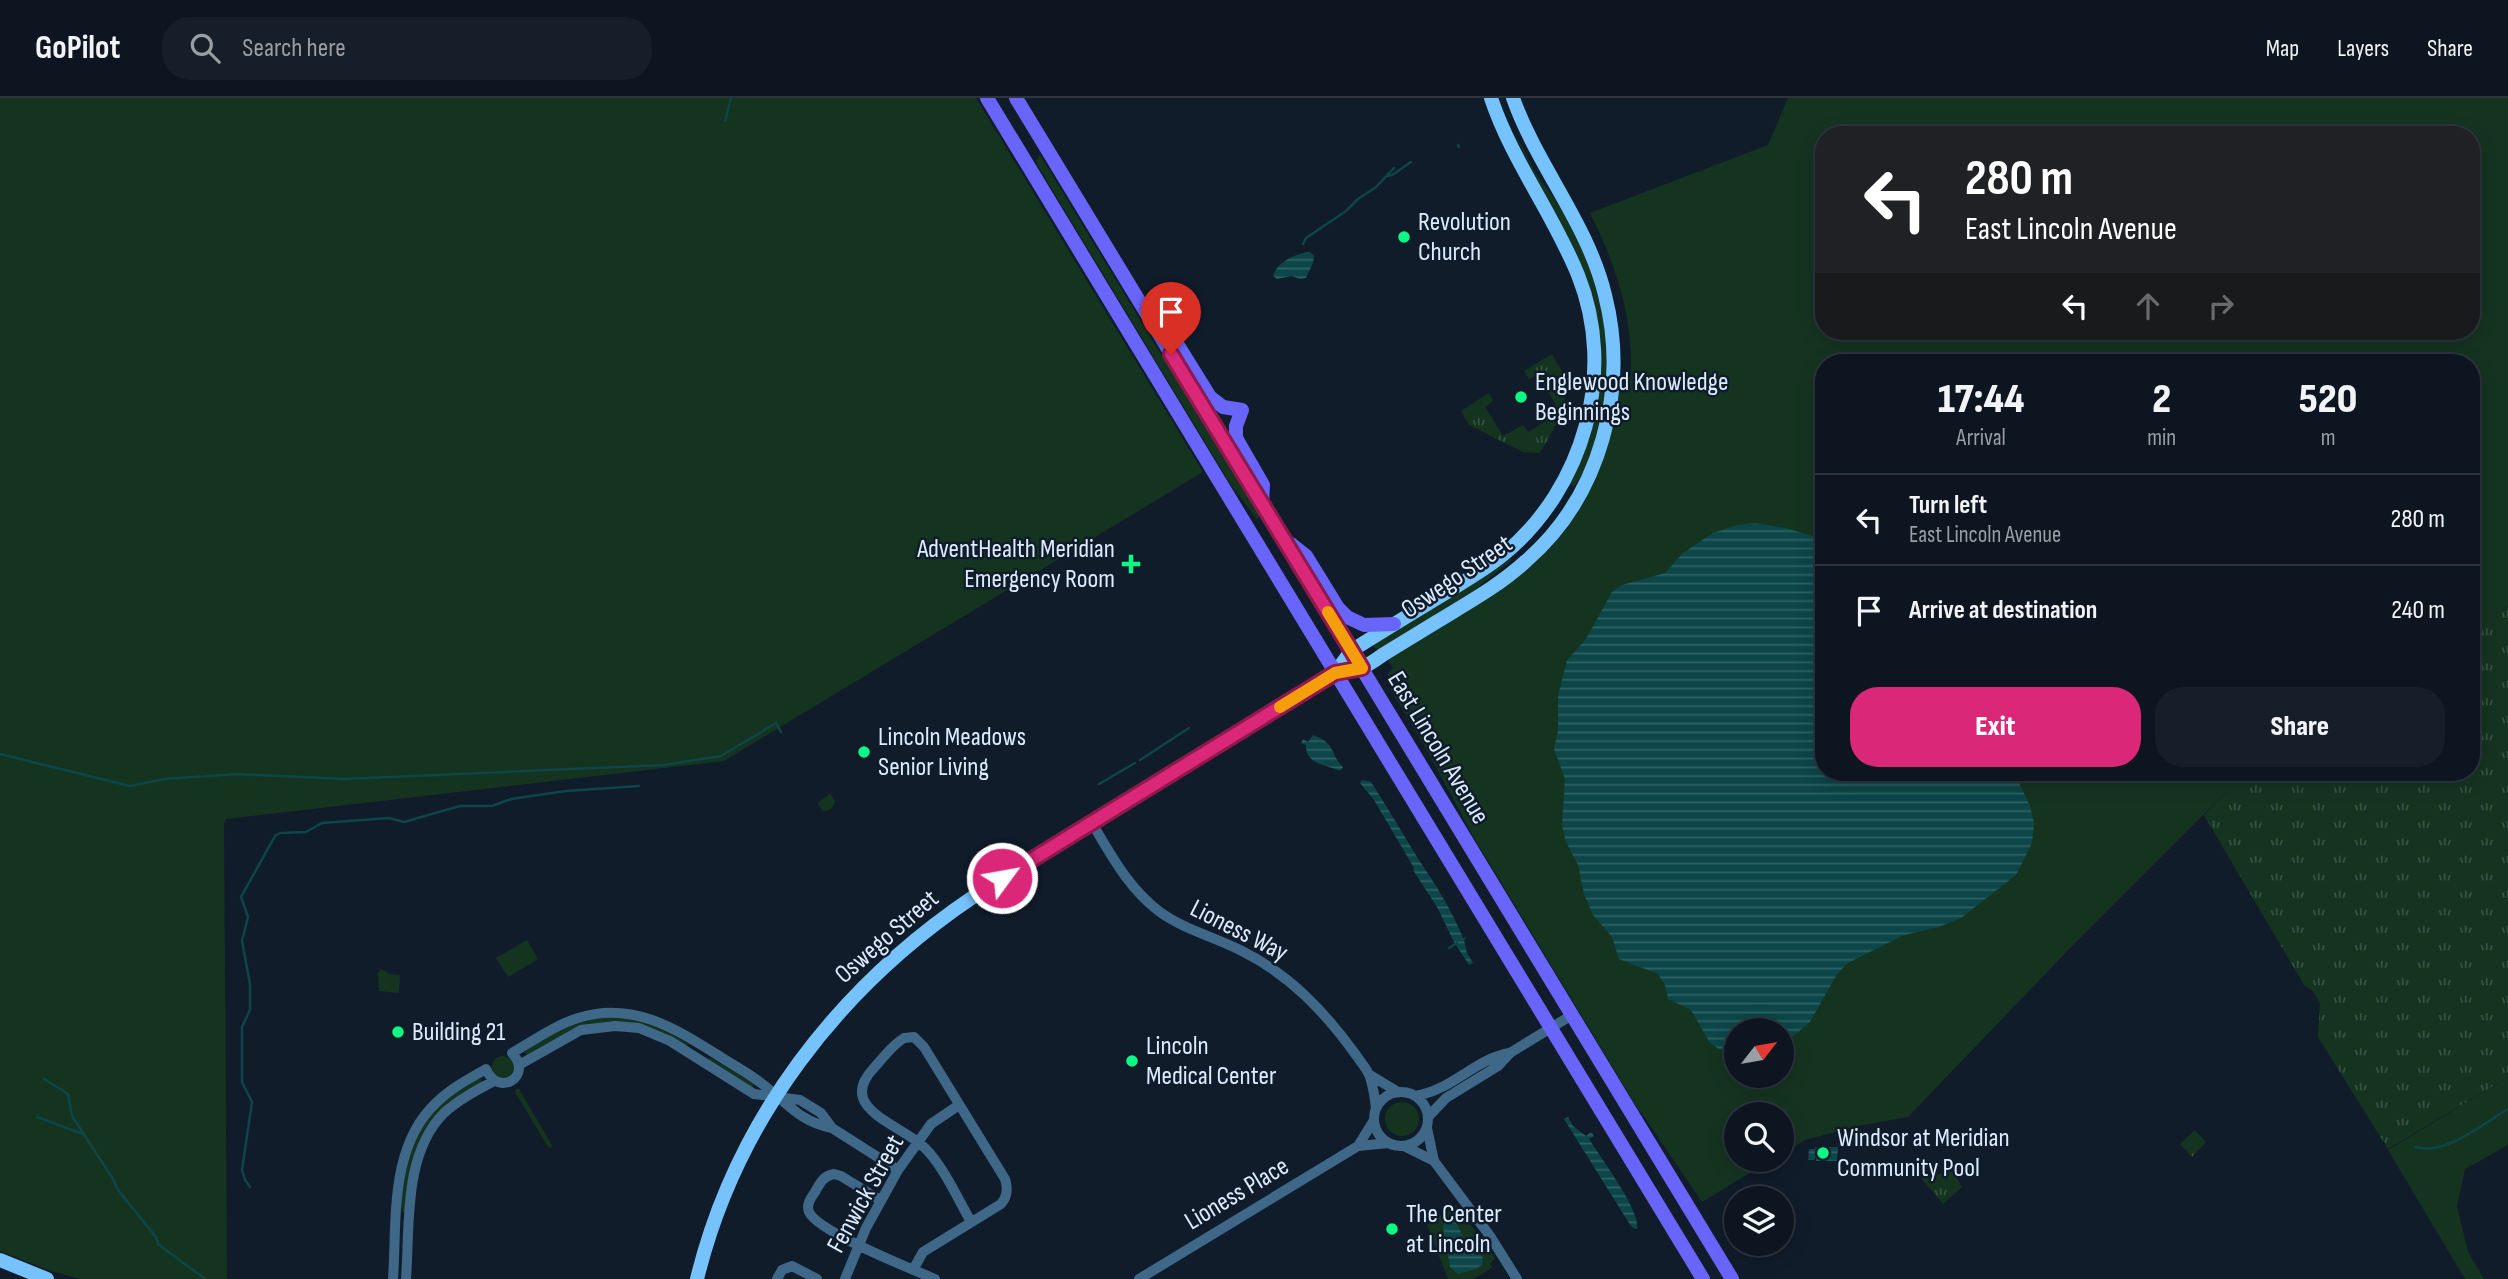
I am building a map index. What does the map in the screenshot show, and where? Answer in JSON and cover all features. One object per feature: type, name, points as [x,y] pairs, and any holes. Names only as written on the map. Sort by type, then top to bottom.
[{"type":"main road","name":"East Lincoln Avenue","points":[[987,98],[1703,1279]]},
{"type":"main road","name":"East Lincoln Avenue","points":[[1016,98],[1732,1279]]},
{"type":"main road","name":"Oswego Street","points":[[1335,673],[1351,651],[1487,567],[1530,530],[1549,506],[1569,472],[1579,448],[1591,403],[1594,352],[1585,296],[1567,249],[1503,128],[1491,98]]},
{"type":"main road","name":"Oswego Street","points":[[697,1279],[712,1226],[730,1181],[776,1096],[828,1023],[900,951],[973,897],[1335,673],[1362,668],[1493,587],[1535,554],[1577,499],[1593,468],[1612,398],[1612,333],[1605,292],[1587,245],[1527,134],[1513,98]]},
{"type":"main road","points":[[1142,306],[1164,323],[1210,397],[1219,406],[1242,410],[1236,426],[1236,438],[1263,485],[1262,504]]},
{"type":"main road","points":[[1283,538],[1307,556],[1338,608],[1347,617],[1364,625],[1394,624]]},
{"type":"main road","points":[[0,1260],[47,1279]]},
{"type":"street","name":"Lioness Way","points":[[1092,823],[1122,872],[1147,901],[1178,924],[1242,950],[1285,978],[1328,1019],[1370,1075],[1398,1092]]},
{"type":"street","points":[[393,1279],[400,1173],[411,1137],[435,1103],[454,1089],[486,1069],[494,1081],[510,1082],[516,1077],[519,1065],[513,1053],[577,1018],[607,1012],[632,1013],[656,1020],[679,1031],[761,1083],[776,1096]]},
{"type":"street","points":[[1428,1117],[1446,1098],[1498,1066],[1510,1053],[1572,1015]]},
{"type":"street","points":[[519,1065],[581,1030],[631,1027],[662,1037],[754,1094],[800,1100],[821,1113],[832,1128],[898,1170]]},
{"type":"street","points":[[913,1270],[921,1253],[1001,1204],[1006,1197],[1007,1187],[919,1041],[908,1036],[897,1042],[866,1077],[862,1083],[862,1097],[870,1110],[918,1141],[931,1155],[971,1222]]},
{"type":"street","points":[[1434,1161],[1404,1146],[1389,1143],[1378,1133],[1375,1114],[1387,1096],[1398,1092],[1415,1096],[1441,1089],[1492,1056],[1510,1053]]},
{"type":"street","name":"Lioness Way","points":[[1370,1075],[1375,1114]]},
{"type":"street","points":[[406,1279],[413,1180],[421,1147],[447,1110],[494,1081]]},
{"type":"street","points":[[1415,1096],[1424,1105],[1428,1117],[1427,1129],[1434,1161],[1490,1236],[1517,1279]]},
{"type":"street","name":"Fenwick Street","points":[[845,1279],[880,1200],[898,1170],[934,1122],[959,1105]]},
{"type":"street","name":"Lioness Place","points":[[1358,1146],[1375,1114]]},
{"type":"street","points":[[1404,1146],[1418,1140],[1427,1129]]},
{"type":"street","name":"Lioness Place","points":[[1139,1279],[1358,1146],[1389,1143]]},
{"type":"street","points":[[880,1200],[841,1175],[834,1174],[822,1180],[808,1207],[813,1217],[858,1246],[935,1279]]},
{"type":"street","points":[[777,1279],[782,1270],[792,1265],[817,1279]]},
{"type":"green space","points":[[0,98],[976,98],[1203,472],[724,761],[226,819],[227,1279],[81,1279],[51,1271],[0,1251]]},
{"type":"green space","points":[[1788,98],[2508,98],[2508,607],[2480,621],[2480,354],[1815,354],[1815,781],[2234,781],[1908,1117],[1858,1126],[1805,1140],[1794,1147],[1794,1102],[1724,1102],[1724,1172],[1751,1172],[1724,1186],[1724,1189],[1702,1202],[1632,1099],[1473,836],[1428,752],[1390,689],[1393,686],[1387,674],[1393,668],[1387,659],[1416,641],[1572,518],[1619,382],[1631,375],[1626,312],[1608,252],[1590,213],[1768,145]]},
{"type":"green space","points":[[1515,135],[1572,230],[1596,287],[1603,316],[1607,347],[1604,408],[1587,464],[1573,487],[1571,484],[1593,421],[1599,393],[1600,355],[1552,209]]},
{"type":"green space","points":[[1040,155],[1260,517],[1257,519],[1231,485],[1038,166],[1036,161]]},
{"type":"green space","points":[[1552,354],[1568,382],[1558,419],[1539,453],[1523,452],[1469,425],[1461,411],[1489,393],[1493,401],[1485,407],[1503,436],[1523,425],[1528,432],[1546,421],[1542,414],[1556,405],[1538,375],[1529,379],[1524,371]]},
{"type":"green space","points":[[1509,557],[1512,560],[1466,597],[1379,649],[1374,648],[1374,644]]},
{"type":"green space","points":[[2508,607],[2508,1077],[2388,1149],[2318,1037],[2320,1003],[2313,991],[2304,985],[2204,815],[2234,781],[2480,781],[2480,621]]},
{"type":"green space","points":[[830,794],[835,801],[829,810],[823,811],[817,803]]},
{"type":"green space","points":[[527,940],[538,959],[508,977],[496,958]]},
{"type":"green space","points":[[381,969],[400,975],[399,993],[379,991],[378,973]]},
{"type":"green space","points":[[612,1016],[649,1021],[689,1044],[686,1046],[642,1026],[605,1022],[569,1032],[527,1055],[524,1053],[543,1038],[565,1028]]},
{"type":"green space","points":[[503,1056],[511,1059],[514,1067],[511,1075],[503,1078],[495,1075],[492,1067],[495,1059]]},
{"type":"green space","points":[[709,1057],[754,1083],[754,1086],[751,1087],[709,1061]]},
{"type":"green space","points":[[2508,1077],[2508,1145],[2465,1169],[2457,1206],[2468,1252],[2484,1279],[2465,1279],[2388,1150]]},
{"type":"green space","points":[[481,1079],[481,1083],[444,1107],[425,1129],[414,1154],[406,1211],[402,1213],[404,1174],[416,1137],[440,1104]]},
{"type":"green space","points":[[519,1089],[552,1145],[551,1148],[515,1092]]},
{"type":"green space","points":[[1402,1102],[1414,1107],[1419,1119],[1414,1131],[1402,1136],[1390,1131],[1385,1119],[1390,1107]]},
{"type":"green space","points":[[2195,1130],[2206,1142],[2192,1157],[2180,1144]]},
{"type":"green space","points":[[1952,1171],[1962,1187],[1943,1204],[1921,1178]]},
{"type":"green space","points":[[1456,1205],[1495,1258],[1490,1264],[1492,1268],[1473,1279],[1448,1279],[1427,1225]]},
{"type":"shaded area","points":[[1309,252],[1314,255],[1306,278],[1291,276],[1277,279],[1273,276],[1278,267],[1287,260]]},
{"type":"shaded area","points":[[1755,523],[1786,528],[1815,537],[1815,781],[2018,781],[2030,806],[2034,823],[2032,843],[2016,875],[1961,918],[1939,927],[1904,935],[1848,963],[1837,974],[1810,1022],[1794,1036],[1794,1018],[1724,1018],[1724,1051],[1710,1043],[1691,1010],[1668,999],[1665,985],[1658,974],[1619,959],[1612,937],[1593,915],[1584,894],[1578,865],[1566,842],[1562,826],[1565,779],[1554,749],[1558,731],[1558,696],[1567,660],[1586,639],[1612,592],[1622,585],[1665,573],[1683,553],[1713,533],[1737,525]]},
{"type":"shaded area","points":[[1313,735],[1329,745],[1343,767],[1340,771],[1309,757],[1306,745],[1301,743],[1303,739],[1308,742]]},
{"type":"shaded area","points":[[1362,780],[1371,782],[1442,896],[1463,938],[1467,937],[1464,940],[1467,953],[1473,963],[1469,965],[1454,942],[1437,907],[1374,800],[1360,783]]},
{"type":"shaded area","points":[[1568,1117],[1573,1126],[1586,1136],[1591,1132],[1594,1136],[1589,1139],[1633,1210],[1637,1229],[1629,1223],[1564,1119]]},
{"type":"shaded area","name":"Windsor at Meridian Community Pool","points":[[1815,1147],[1829,1150],[1829,1147],[1838,1147],[1837,1161],[1816,1161],[1816,1157],[1814,1160],[1808,1160],[1809,1149]]},
{"type":"shaded area","points":[[1451,1216],[1466,1242],[1482,1256],[1483,1264],[1476,1269],[1458,1274],[1450,1267],[1443,1227]]},
{"type":"waterway","points":[[725,121],[731,98]]},
{"type":"waterway","points":[[1387,176],[1411,162]]},
{"type":"waterway","points":[[1303,244],[1306,238],[1376,187],[1394,168]]},
{"type":"waterway","points":[[0,754],[130,786],[165,779],[237,774],[344,779],[664,765],[721,756],[776,723],[781,732]]},
{"type":"waterway","points":[[1140,760],[1189,728]]},
{"type":"waterway","points":[[1099,784],[1135,763]]},
{"type":"waterway","points":[[250,1187],[242,1170],[252,1102],[242,1082],[242,1027],[250,1010],[250,984],[242,941],[248,917],[241,897],[275,836],[280,833],[306,832],[322,823],[389,818],[404,822],[460,806],[492,806],[511,799],[566,791],[639,786]]},
{"type":"waterway","points":[[1449,948],[1457,943]]},
{"type":"waterway","points":[[44,1079],[68,1094],[72,1116],[118,1190],[156,1237],[158,1244],[205,1279]]},
{"type":"waterway","points":[[2416,1147],[2427,1149],[2451,1143],[2508,1109]]},
{"type":"waterway","points":[[37,1117],[83,1134]]},
{"type":"slow traffic","points":[[1280,707],[1335,673],[1362,668],[1328,612]]},
{"type":"place","name":"Revolution Church","points":[[1404,237]]},
{"type":"place","name":"Englewood Knowledge Beginnings","points":[[1521,397]]},
{"type":"place","name":"AdventHealth Meridian Emergency Room","points":[[1131,564]]},
{"type":"place","name":"Lincoln Meadows Senior Living","points":[[864,752]]},
{"type":"place","name":"Building 21","points":[[398,1032]]},
{"type":"place","name":"Lincoln Medical Center","points":[[1132,1061]]},
{"type":"place","name":"Windsor at Meridian Community Pool","points":[[1823,1153]]},
{"type":"place","name":"The Center at Lincoln","points":[[1392,1229]]},
{"type":"route","points":[[1002,878],[1335,673],[1362,668],[1171,354]]}]
